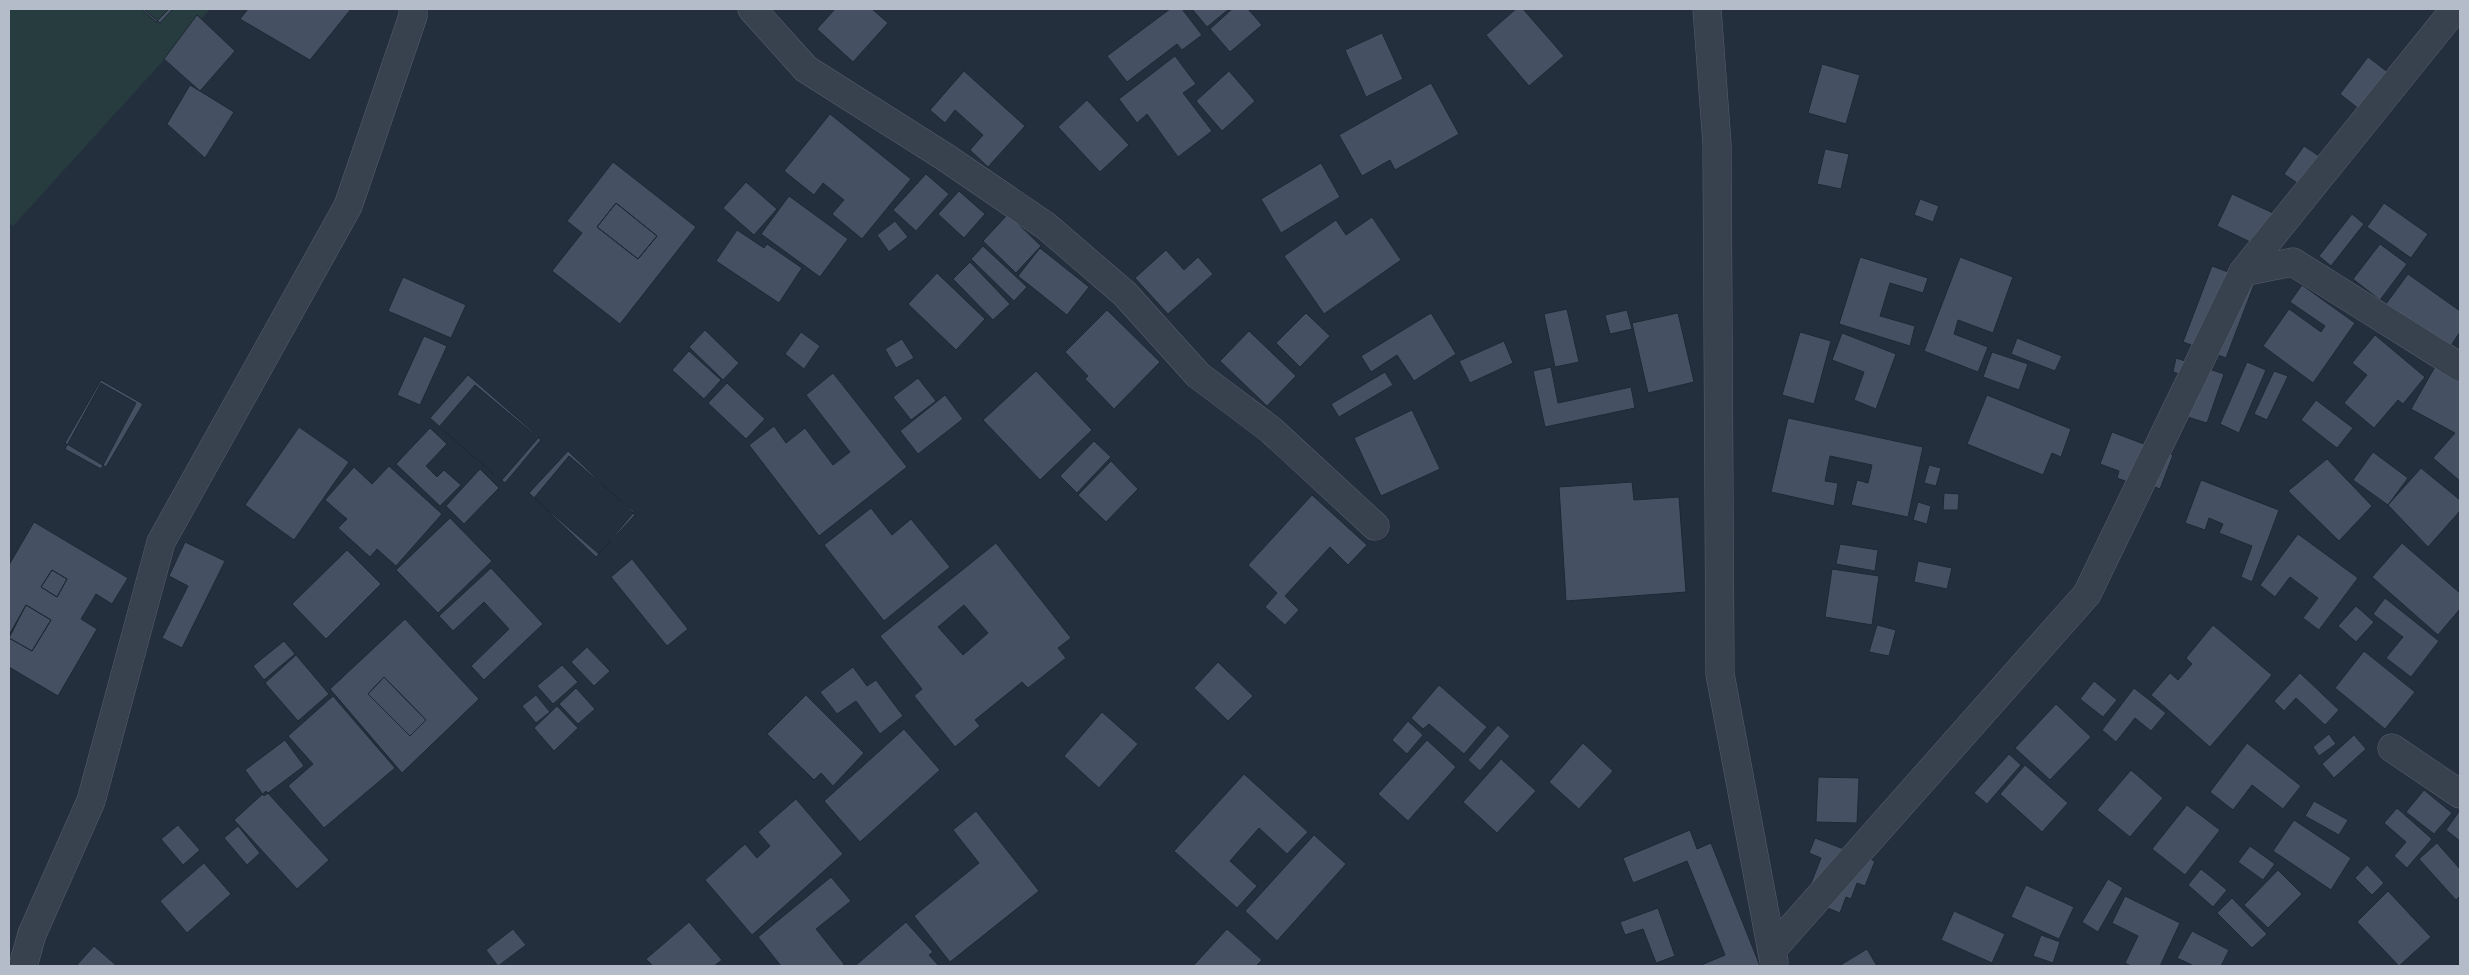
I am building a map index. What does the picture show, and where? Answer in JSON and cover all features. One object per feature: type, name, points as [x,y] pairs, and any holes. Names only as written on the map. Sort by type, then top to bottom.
[{"type":"street","points":[[23,966],[32,934],[91,801],[160,542],[348,206],[413,16],[413,9]]},
{"type":"street","points":[[752,9],[806,69],[945,157],[1046,226],[1125,294],[1198,375],[1272,430],[1375,526]]},
{"type":"street","points":[[1707,9],[1716,144],[1720,674],[1774,958]]},
{"type":"street","points":[[1774,958],[2087,594],[2243,272],[2455,9]]},
{"type":"street","points":[[2243,272],[2293,262],[2460,367]]},
{"type":"street","points":[[2392,748],[2460,794]]},
{"type":"green space","points":[[9,9],[210,9],[13,226],[9,222]]},
{"type":"building","points":[[142,9],[169,9],[156,22]]},
{"type":"building","points":[[144,9],[173,9],[160,23]]},
{"type":"building","points":[[248,9],[351,9],[310,60],[240,19]]},
{"type":"building","points":[[835,9],[872,9],[888,23],[853,62],[817,29]]},
{"type":"building","points":[[1170,9],[1182,9],[1202,35],[1182,50],[1177,44],[1127,82],[1107,56]]},
{"type":"building","points":[[1192,9],[1229,9],[1207,27]]},
{"type":"building","points":[[1232,9],[1248,9],[1262,25],[1230,52],[1210,29]]},
{"type":"building","points":[[1516,9],[1523,9],[1564,56],[1529,86],[1486,35]]},
{"type":"building","points":[[197,15],[235,51],[200,91],[164,59]]},
{"type":"building","points":[[1382,33],[1403,79],[1366,97],[1345,50]]},
{"type":"building","points":[[1175,56],[1196,84],[1183,93],[1212,131],[1178,157],[1147,114],[1137,123],[1119,99]]},
{"type":"building","points":[[2368,57],[2402,83],[2373,120],[2340,94]]},
{"type":"building","points":[[1822,64],[1860,75],[1846,124],[1808,113]]},
{"type":"building","points":[[964,71],[1025,126],[988,167],[970,150],[983,135],[955,110],[945,123],[930,110]]},
{"type":"building","points":[[1229,71],[1255,101],[1222,131],[1196,101]]},
{"type":"building","points":[[1431,83],[1459,134],[1395,170],[1390,160],[1362,176],[1339,135]]},
{"type":"building","points":[[190,85],[234,112],[205,158],[167,124]]},
{"type":"building","points":[[1087,100],[1129,145],[1100,172],[1058,127]]},
{"type":"building","points":[[830,114],[911,179],[862,239],[832,214],[844,200],[823,183],[814,195],[784,171]]},
{"type":"building","points":[[2304,146],[2337,168],[2318,197],[2284,174]]},
{"type":"building","points":[[1825,149],[1849,154],[1841,189],[1817,184]]},
{"type":"building","points":[[613,162],[696,227],[620,324],[552,271],[582,233],[567,221]],"holes":[[[616,203],[657,236],[638,259],[597,227]]]},
{"type":"building","points":[[1321,163],[1340,197],[1281,233],[1261,199]]},
{"type":"building","points":[[926,174],[949,194],[916,231],[893,210]]},
{"type":"building","points":[[746,182],[777,209],[754,235],[723,208]]},
{"type":"building","points":[[959,191],[985,214],[964,238],[938,214]]},
{"type":"building","points":[[2232,194],[2286,219],[2271,252],[2217,226]]},
{"type":"building","points":[[789,196],[848,239],[820,277],[761,234]]},
{"type":"building","points":[[1920,199],[1939,206],[1933,222],[1914,215]]},
{"type":"building","points":[[616,203],[657,236],[638,259],[597,227]]},
{"type":"building","points":[[2384,203],[2428,234],[2411,258],[2367,227]]},
{"type":"building","points":[[1008,214],[1041,246],[1016,273],[983,241]]},
{"type":"building","points":[[2352,214],[2364,224],[2331,266],[2319,256]]},
{"type":"building","points":[[1372,217],[1401,260],[1324,314],[1284,256],[1336,220],[1346,235]]},
{"type":"building","points":[[895,221],[908,237],[889,252],[877,235]]},
{"type":"building","points":[[737,230],[764,248],[767,244],[802,268],[779,303],[716,261]]},
{"type":"building","points":[[2380,244],[2407,264],[2380,300],[2353,279]]},
{"type":"building","points":[[983,246],[1027,287],[1014,301],[971,259]]},
{"type":"building","points":[[1040,248],[1089,287],[1067,315],[1018,276]]},
{"type":"building","points":[[1166,250],[1184,270],[1198,257],[1213,274],[1168,314],[1135,278]]},
{"type":"building","points":[[1860,257],[1928,278],[1923,293],[1890,283],[1880,316],[1915,326],[1910,346],[1839,324]]},
{"type":"building","points":[[1960,257],[2013,277],[1993,333],[1958,320],[1954,334],[1988,347],[1978,372],[1924,351]]},
{"type":"building","points":[[970,262],[1010,304],[993,320],[953,279]]},
{"type":"building","points":[[2212,266],[2255,282],[2226,358],[2183,342]]},
{"type":"building","points":[[937,273],[985,319],[956,350],[908,304]]},
{"type":"building","points":[[2408,274],[2460,311],[2460,332],[2446,353],[2383,308]]},
{"type":"building","points":[[403,277],[466,305],[451,338],[388,311]]},
{"type":"building","points":[[2302,285],[2355,323],[2313,383],[2263,346],[2289,309],[2321,332],[2325,326],[2290,302]]},
{"type":"building","points":[[1567,309],[1579,362],[1555,367],[1544,314]]},
{"type":"building","points":[[1107,310],[1160,362],[1114,409],[1085,379],[1088,376],[1065,352]]},
{"type":"building","points":[[1627,310],[1632,329],[1610,334],[1605,315]]},
{"type":"building","points":[[1306,313],[1330,336],[1300,367],[1276,343]]},
{"type":"building","points":[[1431,313],[1456,354],[1414,381],[1397,355],[1371,372],[1361,356]]},
{"type":"building","points":[[1678,313],[1694,382],[1648,393],[1632,323]]},
{"type":"building","points":[[705,330],[739,363],[723,380],[689,347]]},
{"type":"building","points":[[1249,331],[1296,376],[1267,406],[1220,361]]},
{"type":"building","points":[[801,332],[820,346],[804,369],[785,354]]},
{"type":"building","points":[[1800,332],[1831,341],[1814,404],[1782,395]]},
{"type":"building","points":[[1842,333],[1896,354],[1876,409],[1854,400],[1864,372],[1832,360]]},
{"type":"building","points":[[2375,335],[2425,377],[2403,404],[2398,400],[2374,428],[2344,403],[2367,375],[2352,363]]},
{"type":"building","points":[[424,336],[447,346],[420,405],[397,395]]},
{"type":"building","points":[[2017,338],[2062,356],[2055,371],[2011,354]]},
{"type":"building","points":[[902,339],[914,358],[896,368],[885,349]]},
{"type":"building","points":[[1504,341],[1513,363],[1470,383],[1459,361]]},
{"type":"building","points":[[689,351],[721,380],[704,399],[672,370]]},
{"type":"building","points":[[1992,352],[2028,364],[2019,390],[1983,377]]},
{"type":"building","points":[[2176,358],[2224,374],[2207,423],[2184,416],[2196,379],[2173,372]]},
{"type":"building","points":[[2247,362],[2266,370],[2239,433],[2220,424]]},
{"type":"building","points":[[2436,365],[2460,379],[2460,481],[2433,458],[2455,433],[2411,409]]},
{"type":"building","points":[[1551,367],[1558,403],[1631,387],[1635,408],[1545,427],[1533,371]]},
{"type":"building","points":[[1036,371],[1092,430],[1040,480],[983,420]]},
{"type":"building","points":[[2274,371],[2288,376],[2267,420],[2254,414]]},
{"type":"building","points":[[1385,372],[1393,385],[1339,417],[1331,404]]},
{"type":"building","points":[[833,373],[907,467],[819,536],[749,445],[774,426],[786,443],[805,428],[833,465],[850,452],[806,395]]},
{"type":"building","points":[[468,375],[539,437],[501,481],[430,418]]},
{"type":"building","points":[[918,378],[936,401],[911,420],[893,397]]},
{"type":"building","points":[[101,380],[143,404],[106,467],[65,443]]},
{"type":"building","points":[[101,383],[136,403],[101,469],[65,449]]},
{"type":"building","points":[[727,383],[765,419],[746,439],[708,403]]},
{"type":"building","points":[[475,385],[541,440],[505,483],[439,427]]},
{"type":"building","points":[[945,395],[963,419],[918,454],[900,431]]},
{"type":"building","points":[[1987,395],[2071,429],[2061,457],[2052,453],[2043,475],[1967,444]]},
{"type":"building","points":[[2316,400],[2353,428],[2337,448],[2301,420]]},
{"type":"building","points":[[1412,410],[1440,469],[1381,496],[1354,438]]},
{"type":"building","points":[[1788,418],[1923,447],[1908,517],[1851,505],[1857,480],[1868,483],[1872,465],[1830,456],[1825,481],[1838,483],[1834,506],[1771,492]]},
{"type":"building","points":[[299,427],[349,462],[294,540],[245,505]]},
{"type":"building","points":[[430,428],[447,444],[426,466],[437,477],[444,470],[461,485],[440,506],[396,464]]},
{"type":"building","points":[[2112,432],[2173,455],[2160,489],[2148,484],[2146,489],[2117,478],[2119,471],[2100,464]]},
{"type":"building","points":[[1094,441],[1111,457],[1077,493],[1060,476]]},
{"type":"building","points":[[568,451],[635,515],[596,557],[529,493]]},
{"type":"building","points":[[2373,452],[2408,478],[2388,505],[2353,480]]},
{"type":"building","points":[[569,456],[634,512],[599,554],[534,498]]},
{"type":"building","points":[[2327,459],[2372,506],[2339,541],[2288,491]]},
{"type":"building","points":[[1111,461],[1138,489],[1106,522],[1078,495]]},
{"type":"building","points":[[1929,465],[1941,468],[1936,486],[1924,483]]},
{"type":"building","points":[[389,466],[442,514],[396,566],[377,549],[370,557],[338,528],[347,519],[325,500],[354,467],[372,484]]},
{"type":"building","points":[[2421,468],[2460,500],[2460,511],[2428,547],[2388,505]]},
{"type":"building","points":[[480,469],[499,488],[464,524],[446,506]]},
{"type":"building","points":[[2201,480],[2279,510],[2252,582],[2241,577],[2252,546],[2219,533],[2223,524],[2209,518],[2205,530],[2185,523]]},
{"type":"building","points":[[1632,482],[1634,500],[1679,497],[1686,592],[1566,601],[1559,487]]},
{"type":"building","points":[[1944,493],[1959,494],[1958,510],[1943,510]]},
{"type":"building","points":[[1312,495],[1367,545],[1348,565],[1330,547],[1285,596],[1299,610],[1285,625],[1265,607],[1277,593],[1248,565]]},
{"type":"building","points":[[1918,502],[1931,506],[1927,524],[1913,520]]},
{"type":"building","points":[[871,508],[892,535],[911,519],[950,567],[884,621],[824,545]]},
{"type":"building","points":[[450,518],[492,561],[438,613],[396,570]]},
{"type":"building","points":[[34,522],[128,578],[112,604],[96,594],[81,619],[97,629],[58,696],[9,667],[9,638],[32,651],[51,620],[26,605],[9,635],[9,565]],"holes":[[[52,570],[67,579],[57,597],[41,587]]]},
{"type":"building","points":[[2298,534],[2358,578],[2319,630],[2303,618],[2318,598],[2290,577],[2275,597],[2260,585]]},
{"type":"building","points":[[185,542],[225,561],[182,648],[162,638],[188,586],[169,576]]},
{"type":"building","points":[[996,543],[1071,638],[1058,648],[1066,658],[1028,688],[1022,682],[975,720],[980,726],[955,747],[914,696],[922,689],[880,636]],"holes":[[[964,605],[988,633],[963,655],[938,627]]]},
{"type":"building","points":[[2402,543],[2460,593],[2460,609],[2438,635],[2372,577]]},
{"type":"building","points":[[1840,544],[1878,550],[1875,571],[1836,564]]},
{"type":"building","points":[[347,550],[381,584],[326,639],[292,604]]},
{"type":"building","points":[[632,559],[688,629],[667,646],[611,577]]},
{"type":"building","points":[[1918,561],[1952,568],[1947,589],[1914,582]]},
{"type":"building","points":[[491,568],[543,624],[484,680],[471,666],[509,629],[484,602],[453,631],[439,616]]},
{"type":"building","points":[[1832,569],[1879,576],[1872,625],[1825,617]]},
{"type":"building","points":[[52,570],[67,579],[57,597],[41,587]]},
{"type":"building","points":[[2385,598],[2439,641],[2411,677],[2386,658],[2403,637],[2373,614]]},
{"type":"building","points":[[26,605],[51,620],[32,651],[9,638]]},
{"type":"building","points":[[2356,606],[2374,622],[2356,642],[2338,626]]},
{"type":"building","points":[[405,619],[479,699],[402,773],[330,689]],"holes":[[[384,677],[426,720],[410,736],[368,694]]]},
{"type":"building","points":[[1877,625],[1896,630],[1889,656],[1869,652]]},
{"type":"building","points":[[2213,625],[2272,675],[2210,747],[2151,695],[2170,673],[2178,680],[2192,664],[2186,658]]},
{"type":"building","points":[[284,641],[295,654],[264,680],[253,666]]},
{"type":"building","points":[[587,647],[610,671],[594,686],[571,662]]},
{"type":"building","points":[[2364,651],[2415,692],[2385,729],[2335,688]]},
{"type":"building","points":[[296,655],[329,694],[298,721],[265,683]]},
{"type":"building","points":[[1218,662],[1253,696],[1228,721],[1194,688]]},
{"type":"building","points":[[562,665],[578,682],[553,704],[537,686]]},
{"type":"building","points":[[853,667],[867,686],[876,680],[903,716],[880,734],[856,701],[837,714],[820,692]]},
{"type":"building","points":[[2300,673],[2339,710],[2325,725],[2296,698],[2284,711],[2274,701]]},
{"type":"building","points":[[384,677],[426,720],[410,736],[368,694]]},
{"type":"building","points":[[2094,681],[2117,700],[2103,717],[2080,699]]},
{"type":"building","points":[[1439,685],[1487,727],[1464,754],[1429,724],[1423,729],[1411,718]]},
{"type":"building","points":[[576,688],[595,709],[578,724],[559,704]]},
{"type":"building","points":[[2134,688],[2166,713],[2151,731],[2135,718],[2116,742],[2102,730]]},
{"type":"building","points":[[536,695],[550,712],[536,723],[522,706]]},
{"type":"building","points":[[806,695],[864,753],[833,786],[821,773],[814,780],[767,734]]},
{"type":"building","points":[[333,696],[395,768],[324,828],[288,786],[313,764],[288,736]]},
{"type":"building","points":[[2056,704],[2091,737],[2050,780],[2015,748]]},
{"type":"building","points":[[557,706],[578,728],[554,751],[534,728]]},
{"type":"building","points":[[1102,712],[1138,744],[1099,788],[1064,756]]},
{"type":"building","points":[[1408,721],[1423,735],[1407,754],[1392,740]]},
{"type":"building","points":[[1498,725],[1510,736],[1480,771],[1468,760]]},
{"type":"building","points":[[904,729],[940,770],[860,842],[824,801]]},
{"type":"building","points":[[2329,734],[2336,744],[2319,756],[2313,747]]},
{"type":"building","points":[[2354,735],[2366,749],[2334,778],[2322,764]]},
{"type":"building","points":[[285,740],[304,766],[264,796],[245,770]]},
{"type":"building","points":[[1427,740],[1456,767],[1408,821],[1378,794]]},
{"type":"building","points":[[1583,743],[1613,771],[1579,809],[1549,782]]},
{"type":"building","points":[[2247,743],[2301,786],[2283,809],[2252,785],[2233,810],[2210,792]]},
{"type":"building","points":[[2009,754],[2021,765],[1987,804],[1974,793]]},
{"type":"building","points":[[1501,759],[1536,791],[1497,833],[1463,802]]},
{"type":"building","points":[[2025,765],[2068,803],[2042,832],[2000,794]]},
{"type":"building","points":[[2131,770],[2163,798],[2130,837],[2097,810]]},
{"type":"building","points":[[1244,774],[1308,832],[1287,854],[1259,828],[1230,861],[1257,886],[1237,908],[1174,851]]},
{"type":"building","points":[[1818,777],[1859,778],[1857,823],[1816,822]]},
{"type":"building","points":[[2424,790],[2452,813],[2434,834],[2406,812]]},
{"type":"building","points":[[266,791],[329,860],[297,889],[234,820]]},
{"type":"building","points":[[796,799],[843,854],[752,935],[705,880],[745,844],[757,858],[770,846],[758,832]]},
{"type":"building","points":[[2314,801],[2348,820],[2339,835],[2305,816]]},
{"type":"building","points":[[2187,805],[2220,830],[2185,875],[2152,849]]},
{"type":"building","points":[[2397,808],[2432,839],[2407,868],[2394,856],[2406,842],[2384,823]]},
{"type":"building","points":[[2460,810],[2460,841],[2446,830]]},
{"type":"building","points":[[976,811],[1039,891],[950,962],[914,916],[979,863],[953,830]]},
{"type":"building","points":[[2294,820],[2351,858],[2331,890],[2273,851]]},
{"type":"building","points":[[178,825],[200,850],[183,865],[161,839]]},
{"type":"building","points":[[238,826],[260,853],[247,865],[224,838]]},
{"type":"building","points":[[1690,830],[1697,849],[1711,843],[1760,966],[1699,966],[1725,955],[1687,861],[1633,883],[1623,858]]},
{"type":"building","points":[[1314,835],[1346,864],[1277,941],[1245,911]]},
{"type":"building","points":[[1815,838],[1875,861],[1865,886],[1857,883],[1851,899],[1846,897],[1840,913],[1820,905],[1810,886],[1821,858],[1809,853]]},
{"type":"building","points":[[2437,843],[2460,869],[2460,896],[2456,900],[2419,859]]},
{"type":"building","points":[[2250,846],[2275,864],[2263,880],[2238,862]]},
{"type":"building","points":[[204,863],[231,894],[187,933],[160,901]]},
{"type":"building","points":[[2367,865],[2384,883],[2372,895],[2355,878]]},
{"type":"building","points":[[2201,869],[2227,890],[2213,907],[2188,885]]},
{"type":"building","points":[[2278,870],[2302,894],[2268,928],[2244,905]]},
{"type":"building","points":[[831,877],[851,901],[816,929],[844,964],[842,966],[781,966],[758,937]]},
{"type":"building","points":[[2108,879],[2123,888],[2098,932],[2082,922]]},
{"type":"building","points":[[2026,885],[2074,907],[2059,939],[2011,917]]},
{"type":"building","points":[[2388,891],[2431,937],[2399,966],[2357,922]]},
{"type":"building","points":[[2125,896],[2180,923],[2160,966],[2131,966],[2125,963],[2138,936],[2112,923]]},
{"type":"building","points":[[2232,898],[2267,934],[2252,948],[2217,913]]},
{"type":"building","points":[[1658,908],[1675,956],[1656,963],[1643,929],[1625,935],[1620,922]]},
{"type":"building","points":[[1954,911],[2005,934],[1992,963],[1941,940]]},
{"type":"building","points":[[689,922],[722,960],[714,966],[653,966],[646,959]]},
{"type":"building","points":[[906,922],[933,952],[929,955],[939,966],[855,966]]},
{"type":"building","points":[[513,929],[526,945],[498,966],[486,950]]},
{"type":"building","points":[[1227,929],[1262,960],[1256,966],[1193,966]]},
{"type":"building","points":[[2192,931],[2229,950],[2221,966],[2194,966],[2177,958]]},
{"type":"building","points":[[2041,935],[2060,942],[2053,963],[2033,956]]},
{"type":"building","points":[[94,946],[117,966],[76,966]]},
{"type":"building","points":[[1867,949],[1877,966],[1839,966]]}]
